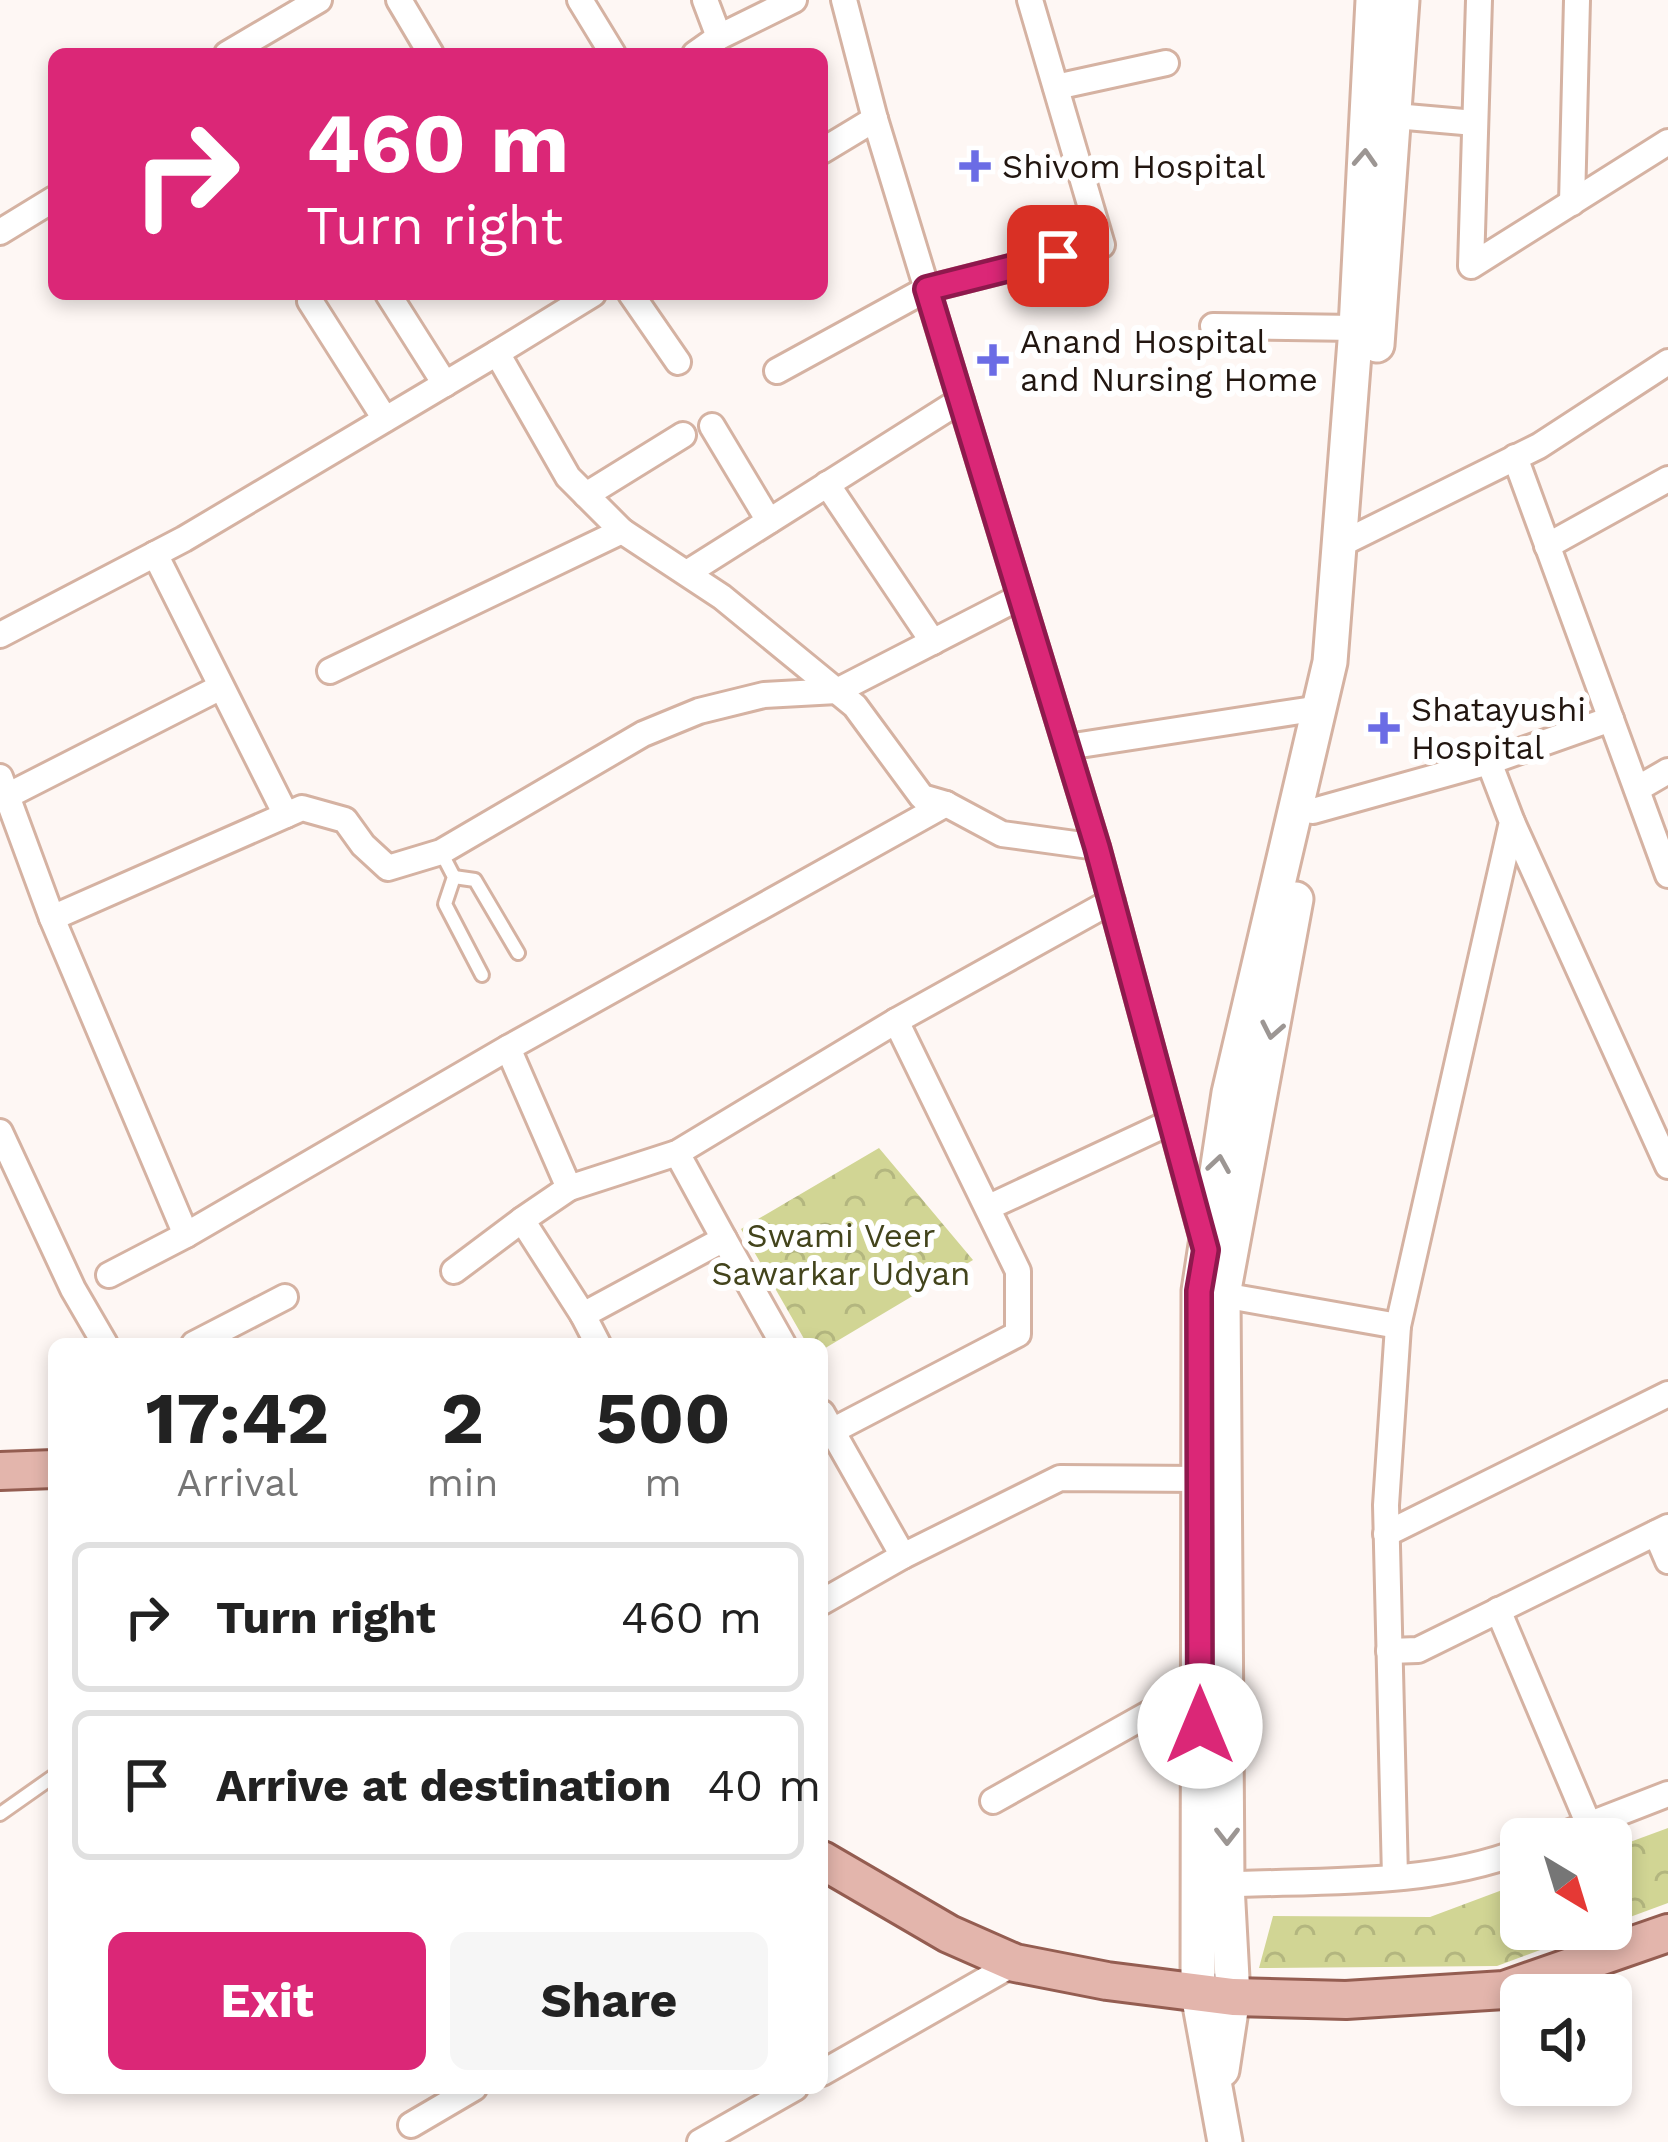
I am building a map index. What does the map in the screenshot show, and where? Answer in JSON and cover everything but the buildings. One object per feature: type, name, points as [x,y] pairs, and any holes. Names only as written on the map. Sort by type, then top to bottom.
[{"type":"main road","points":[[1214,1885],[1200,1685],[1200,1478],[1211,1293],[1313,811],[1353,651],[1356,328],[1373,0]]},
{"type":"main road","points":[[1225,2142],[1218,2097],[1215,1995],[1211,1293],[1206,1250],[1229,1094],[1320,708],[1351,539],[1395,116],[1402,0]]},
{"type":"main road","points":[[0,1471],[48,1469]]},
{"type":"main road","points":[[829,1872],[1016,1963],[1215,1995],[1346,2000],[1504,1990],[1668,1933]]},
{"type":"street","points":[[237,48],[320,0]]},
{"type":"street","points":[[399,0],[427,48]]},
{"type":"street","points":[[580,0],[609,48]]},
{"type":"street","points":[[705,0],[719,37]]},
{"type":"street","points":[[703,48],[794,0]]},
{"type":"street","points":[[844,0],[875,119],[1097,847],[1206,1250]]},
{"type":"street","points":[[777,371],[927,289],[1102,245],[1030,0]]},
{"type":"street","points":[[1478,0],[1471,266],[1668,142]]},
{"type":"street","points":[[1572,203],[1577,0]]},
{"type":"street","points":[[1055,87],[1166,63]]},
{"type":"street","points":[[1395,116],[1475,123]]},
{"type":"street","points":[[828,147],[875,119]]},
{"type":"street","points":[[0,232],[48,203]]},
{"type":"street","points":[[392,300],[445,384]]},
{"type":"street","points":[[3,628],[155,554],[583,300]]},
{"type":"street","points":[[635,300],[678,362]]},
{"type":"street","points":[[310,301],[385,419]]},
{"type":"street","points":[[1213,326],[1356,328]]},
{"type":"street","points":[[497,353],[568,477],[622,531],[722,597],[855,706],[922,797],[946,804],[1001,834],[1097,847]]},
{"type":"street","points":[[1351,539],[1539,446],[1668,362]]},
{"type":"street","points":[[687,574],[961,400]]},
{"type":"street","points":[[712,426],[770,521]]},
{"type":"street","points":[[586,495],[683,435]]},
{"type":"street","points":[[1515,457],[1668,874]]},
{"type":"street","points":[[1547,546],[1668,478]]},
{"type":"street","points":[[827,484],[933,642]]},
{"type":"street","points":[[330,671],[622,531]]},
{"type":"street","points":[[155,554],[286,815]]},
{"type":"street","points":[[52,918],[302,808],[346,820],[363,845],[388,868],[441,852],[644,734],[764,694],[837,691],[1021,597]]},
{"type":"street","points":[[186,1235],[52,918],[4,786],[221,687]]},
{"type":"street","points":[[1066,747],[1320,708]]},
{"type":"street","points":[[1313,811],[1489,762],[1611,718]]},
{"type":"street","points":[[1489,762],[1512,823],[1668,1166]]},
{"type":"street","points":[[1637,789],[1668,771]]},
{"type":"street","points":[[109,1275],[946,804]]},
{"type":"street","points":[[1395,1877],[1386,1534],[1398,1326],[1512,823]]},
{"type":"street","points":[[454,1270],[569,1189],[677,1153],[896,1021],[1112,901]]},
{"type":"street","points":[[828,1422],[1018,1334],[1018,1271],[896,1021]]},
{"type":"street","points":[[508,1048],[569,1189]]},
{"type":"street","points":[[989,1207],[1172,1122]]},
{"type":"street","points":[[0,1132],[102,1338]]},
{"type":"street","points":[[677,1153],[780,1338]]},
{"type":"street","points":[[522,1220],[595,1338]]},
{"type":"street","points":[[583,1315],[724,1239]]},
{"type":"street","points":[[1211,1293],[1398,1326]]},
{"type":"street","points":[[206,1338],[285,1297]]},
{"type":"street","points":[[1386,1534],[1668,1394]]},
{"type":"street","points":[[828,1424],[902,1556]]},
{"type":"street","points":[[828,1598],[1060,1478],[1200,1478]]},
{"type":"street","points":[[1389,1651],[1418,1649],[1662,1530],[1668,1561]]},
{"type":"street","points":[[1498,1610],[1586,1818]]},
{"type":"street","points":[[993,1801],[1200,1685]]},
{"type":"street","points":[[1607,1818],[1668,1794]]},
{"type":"street","points":[[1214,1885],[1395,1877],[1479,1867],[1500,1859]]},
{"type":"street","points":[[828,2070],[1016,1963]]},
{"type":"street","points":[[411,2125],[464,2094]]},
{"type":"street","points":[[700,2142],[784,2094]]},
{"type":"lane","points":[[441,852],[454,877],[445,904],[482,975]]},
{"type":"lane","points":[[454,877],[475,880],[518,953]]},
{"type":"lane","points":[[0,1814],[48,1780]]},
{"type":"green space","name":"Swami Veer Sawarkar Udyan","points":[[879,1148],[973,1260],[828,1346],[828,1338],[804,1338],[741,1229]]},
{"type":"green space","points":[[1668,1828],[1668,1903],[1632,1916],[1632,1841]]},
{"type":"green space","points":[[1500,1891],[1500,1950],[1540,1950],[1497,1966],[1259,1968],[1273,1916],[1430,1917]]},
{"type":"place","name":"Shivom Hospital","points":[[975,166]]},
{"type":"place","name":"Anand Hospital and Nursing Home","points":[[993,360]]},
{"type":"place","name":"Shatayushi Hospital","points":[[1384,728]]},
{"type":"route","points":[[1058,256],[927,289],[1097,847],[1206,1250],[1199,1291],[1200,1726]]}]
